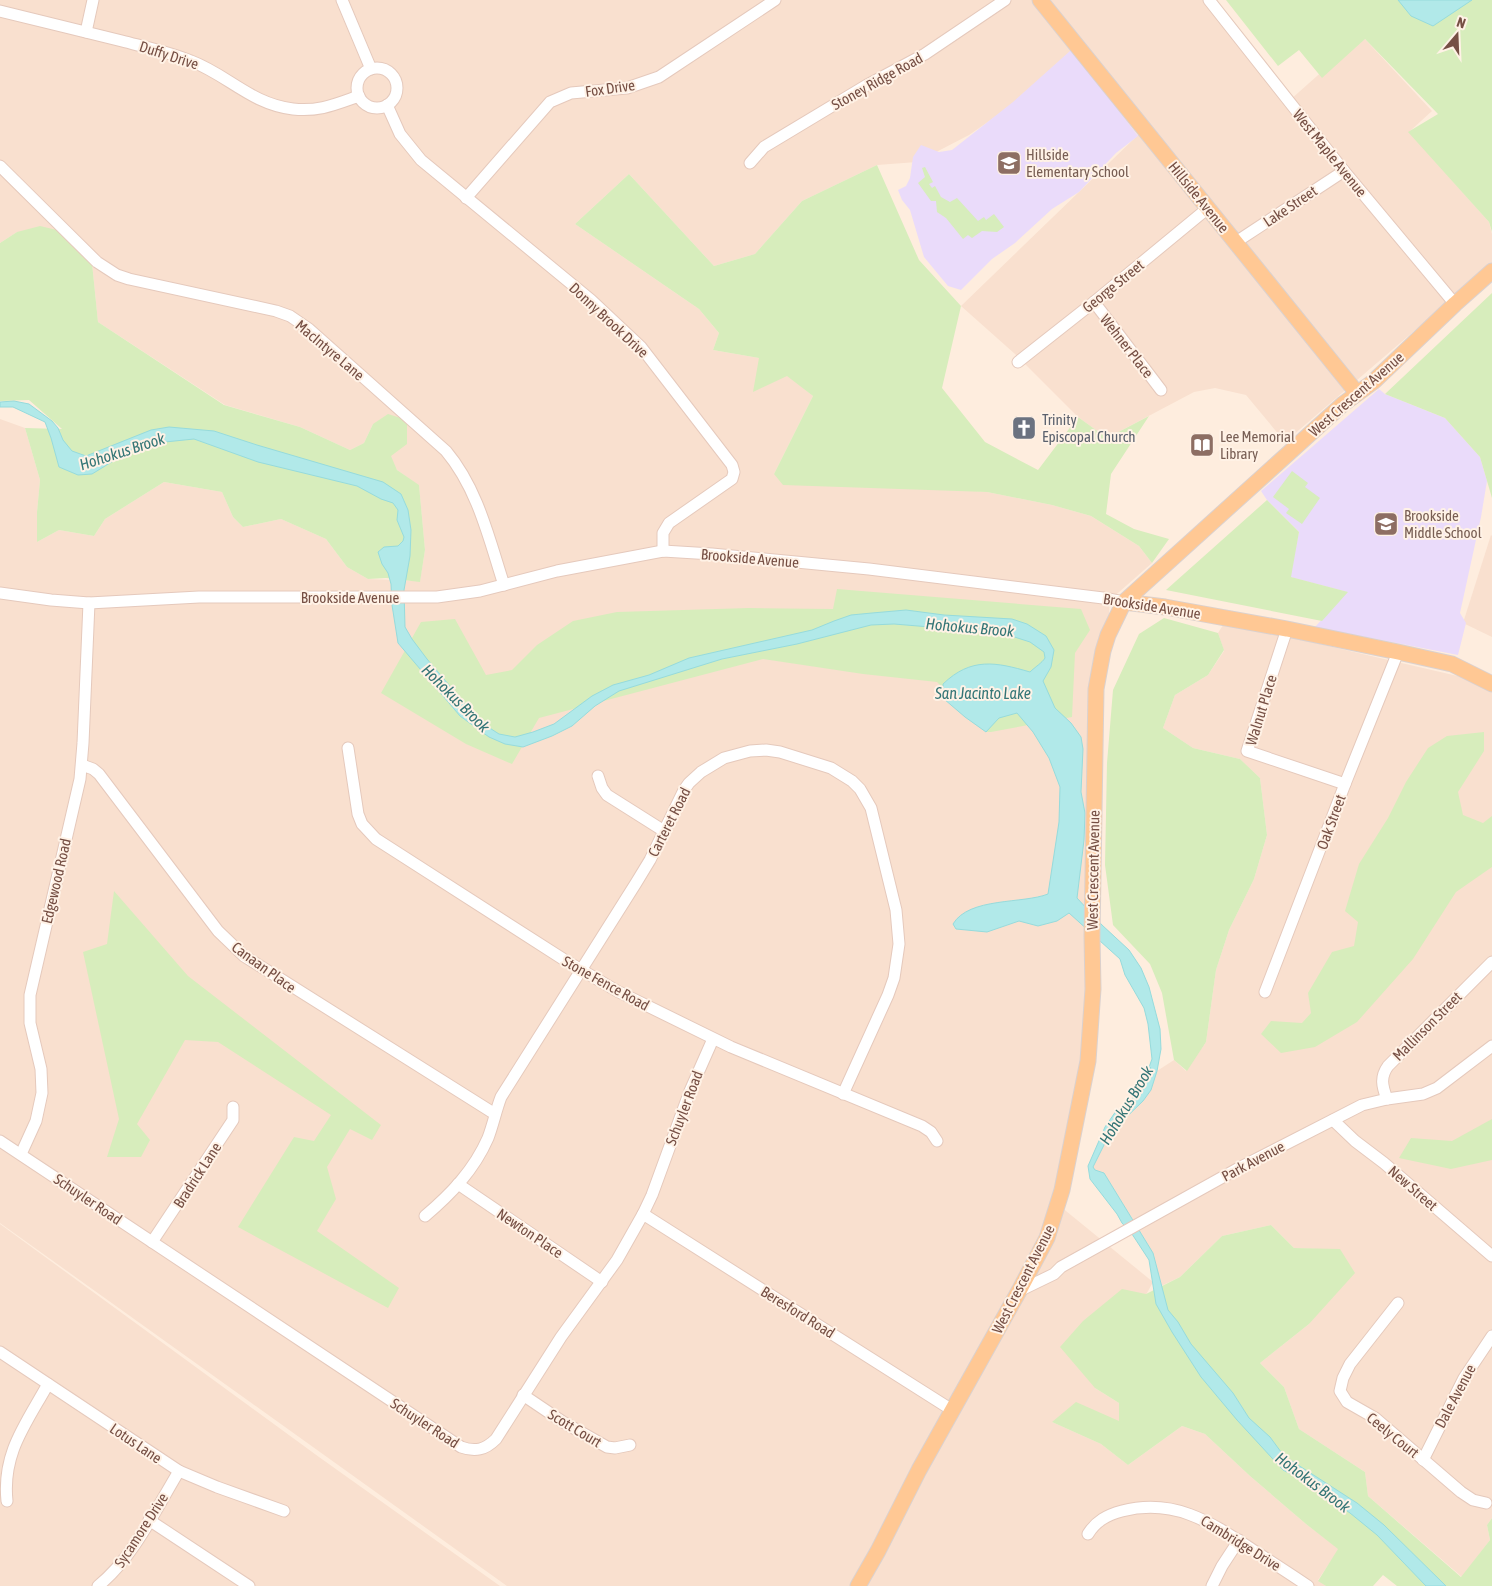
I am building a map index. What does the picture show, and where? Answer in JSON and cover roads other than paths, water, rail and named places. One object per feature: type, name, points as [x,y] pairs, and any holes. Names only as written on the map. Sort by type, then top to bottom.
[{"type":"main road","name":"Hillside Avenue","points":[[1040,0],[1357,393]]},
{"type":"main road","name":"West Crescent Avenue","points":[[858,1586],[1047,1238],[1062,1190],[1088,1061],[1093,989],[1092,912],[1096,690],[1108,635],[1124,602],[1343,404],[1373,382],[1492,271]]},
{"type":"main road","points":[[1152,577],[1154,596],[1165,607]]},
{"type":"main road","name":"Brookside Avenue","points":[[1124,602],[1165,607],[1287,629],[1398,652],[1459,666],[1492,684]]},
{"type":"street","points":[[86,32],[94,0]]},
{"type":"street","points":[[342,0],[371,69]]},
{"type":"street","name":"Fox Drive","points":[[466,198],[550,102],[571,93],[627,88],[659,77],[775,0]]},
{"type":"street","name":"Stoney Ridge Road","points":[[750,163],[764,147],[867,85],[907,65],[937,47],[1005,0]]},
{"type":"street","name":"West Maple Avenue","points":[[1209,0],[1344,171],[1455,304]]},
{"type":"street","name":"Duffy Drive","points":[[0,11],[174,54],[211,70],[246,93],[278,106],[294,109],[322,109],[359,96]]},
{"type":"street","points":[[378,68],[390,72],[396,83],[395,96],[387,105],[374,107],[368,105],[359,96],[358,90],[361,77],[371,69],[378,68]]},
{"type":"street","name":"Donny Brook Drive","points":[[387,105],[392,119],[408,145],[421,160],[591,300],[641,346],[732,465],[734,472],[732,479],[669,523],[663,533],[663,551]]},
{"type":"street","name":"MacIntyre Lane","points":[[0,166],[97,262],[117,275],[276,311],[290,316],[309,329],[446,451],[458,464],[473,492],[504,585]]},
{"type":"street","name":"Lake Street","points":[[1236,242],[1344,171]]},
{"type":"street","name":"George Street","points":[[1018,362],[1208,208]]},
{"type":"street","name":"Wehner Place","points":[[1094,302],[1161,390]]},
{"type":"street","name":"Brookside Avenue","points":[[0,593],[89,603],[199,597],[408,597],[455,595],[663,551],[712,554],[868,570],[1124,602]]},
{"type":"street","name":"Edgewood Road","points":[[21,1154],[36,1121],[42,1093],[41,1069],[30,1023],[30,996],[82,766],[89,603]]},
{"type":"street","name":"Walnut Place","points":[[1287,629],[1247,751],[1344,784]]},
{"type":"street","name":"Oak Street","points":[[1265,992],[1344,784],[1398,652]]},
{"type":"street","name":"Stone Fence Road","points":[[348,748],[358,814],[369,833],[376,839],[617,991],[713,1039],[922,1126],[937,1141]]},
{"type":"street","name":"Carteret Road","points":[[425,1216],[458,1184],[477,1158],[487,1140],[501,1097],[636,883],[684,790],[689,783],[712,763],[737,753],[766,750],[780,752],[841,773],[860,789],[866,798],[873,817],[896,910],[899,944],[894,978],[888,996],[842,1094]]},
{"type":"street","name":"Canaan Place","points":[[82,766],[93,769],[99,774],[218,931],[244,956],[495,1114]]},
{"type":"street","points":[[598,776],[602,788],[607,795],[664,831]]},
{"type":"street","name":"Mallinson Street","points":[[1387,1099],[1382,1081],[1383,1072],[1492,962]]},
{"type":"street","name":"Schuyler Road","points":[[0,1141],[461,1447],[475,1450],[490,1445],[496,1440],[561,1337],[617,1260],[652,1195],[690,1091],[713,1039]]},
{"type":"street","name":"Park Avenue","points":[[1019,1291],[1054,1274],[1061,1267],[1239,1168],[1333,1120],[1362,1106],[1387,1099],[1423,1094],[1437,1088],[1492,1046]]},
{"type":"street","name":"Bradrick Lane","points":[[152,1242],[233,1120],[234,1107]]},
{"type":"street","name":"New Street","points":[[1333,1120],[1355,1141],[1384,1163],[1492,1256]]},
{"type":"street","name":"Newton Place","points":[[458,1184],[602,1282]]},
{"type":"street","name":"Beresford Road","points":[[643,1214],[952,1410]]},
{"type":"street","name":"Ceely Court","points":[[1398,1303],[1350,1364],[1343,1378],[1340,1391],[1347,1402],[1375,1418],[1461,1492],[1473,1500],[1486,1503]]},
{"type":"street","name":"Dale Avenue","points":[[1423,1460],[1464,1378],[1492,1336]]},
{"type":"street","name":"Lotus Lane","points":[[0,1352],[179,1471],[217,1487],[284,1510]]},
{"type":"street","points":[[7,1501],[6,1486],[9,1457],[48,1384]]},
{"type":"street","name":"Scott Court","points":[[524,1396],[563,1422],[607,1447],[615,1448],[630,1445]]},
{"type":"street","name":"Sycamore Drive","points":[[98,1586],[128,1555],[179,1471]]},
{"type":"street","name":"Cambridge Drive","points":[[1088,1534],[1097,1523],[1113,1514],[1145,1508],[1163,1508],[1180,1511],[1197,1516],[1213,1524],[1308,1586]]},
{"type":"street","points":[[149,1520],[242,1584]]},
{"type":"street","points":[[1212,1586],[1239,1540]]},
{"type":"water","points":[[1398,0],[1472,0],[1433,26],[1411,16]]},
{"type":"water","name":"San Jacinto Lake","points":[[14,401],[29,404],[52,421],[72,451],[86,456],[151,430],[169,427],[214,431],[383,482],[401,494],[408,510],[411,530],[410,556],[404,590],[405,627],[427,659],[471,711],[485,725],[499,734],[515,737],[554,724],[592,696],[613,685],[649,675],[689,658],[812,630],[851,615],[906,610],[944,615],[1012,619],[1027,624],[1046,636],[1054,650],[1051,667],[1043,681],[1055,708],[1071,723],[1081,737],[1083,749],[1081,792],[1085,813],[1084,840],[1077,898],[1129,950],[1141,968],[1149,987],[1160,1029],[1161,1049],[1151,1090],[1143,1101],[1110,1133],[1093,1167],[1095,1170],[1104,1173],[1153,1253],[1168,1310],[1178,1322],[1191,1344],[1233,1393],[1249,1418],[1270,1437],[1284,1456],[1357,1503],[1384,1525],[1446,1586],[1426,1586],[1377,1535],[1350,1513],[1304,1481],[1283,1470],[1237,1420],[1201,1377],[1172,1332],[1156,1304],[1149,1260],[1132,1234],[1090,1179],[1088,1166],[1105,1127],[1116,1111],[1130,1102],[1144,1081],[1152,1059],[1144,1008],[1125,975],[1120,959],[1069,913],[1057,921],[1038,926],[1019,921],[987,932],[956,929],[953,924],[961,915],[983,905],[1048,894],[1059,822],[1060,787],[1049,758],[1033,732],[1017,713],[999,718],[986,732],[944,699],[943,684],[953,675],[964,669],[984,664],[995,664],[1030,672],[1045,658],[1044,652],[1030,642],[1002,633],[894,624],[871,625],[797,644],[722,659],[619,691],[595,706],[572,726],[552,736],[523,747],[505,744],[489,737],[460,716],[398,643],[391,584],[378,552],[384,547],[398,546],[403,541],[404,537],[397,520],[398,510],[393,503],[381,499],[357,486],[258,462],[194,439],[136,447],[92,474],[78,475],[59,467],[45,422],[13,407],[0,407],[0,402]]},
{"type":"waterway","name":"Hohokus Brook","points":[[1136,1094],[1150,1068]]},
{"type":"place","name":"Hillside Elementary School","points":[[1009,163]]},
{"type":"place","name":"Trinity Episcopal Church","points":[[1024,428]]},
{"type":"place","name":"Lee Memorial Library","points":[[1202,445]]},
{"type":"place","name":"Brookside Middle School","points":[[1386,524]]}]
